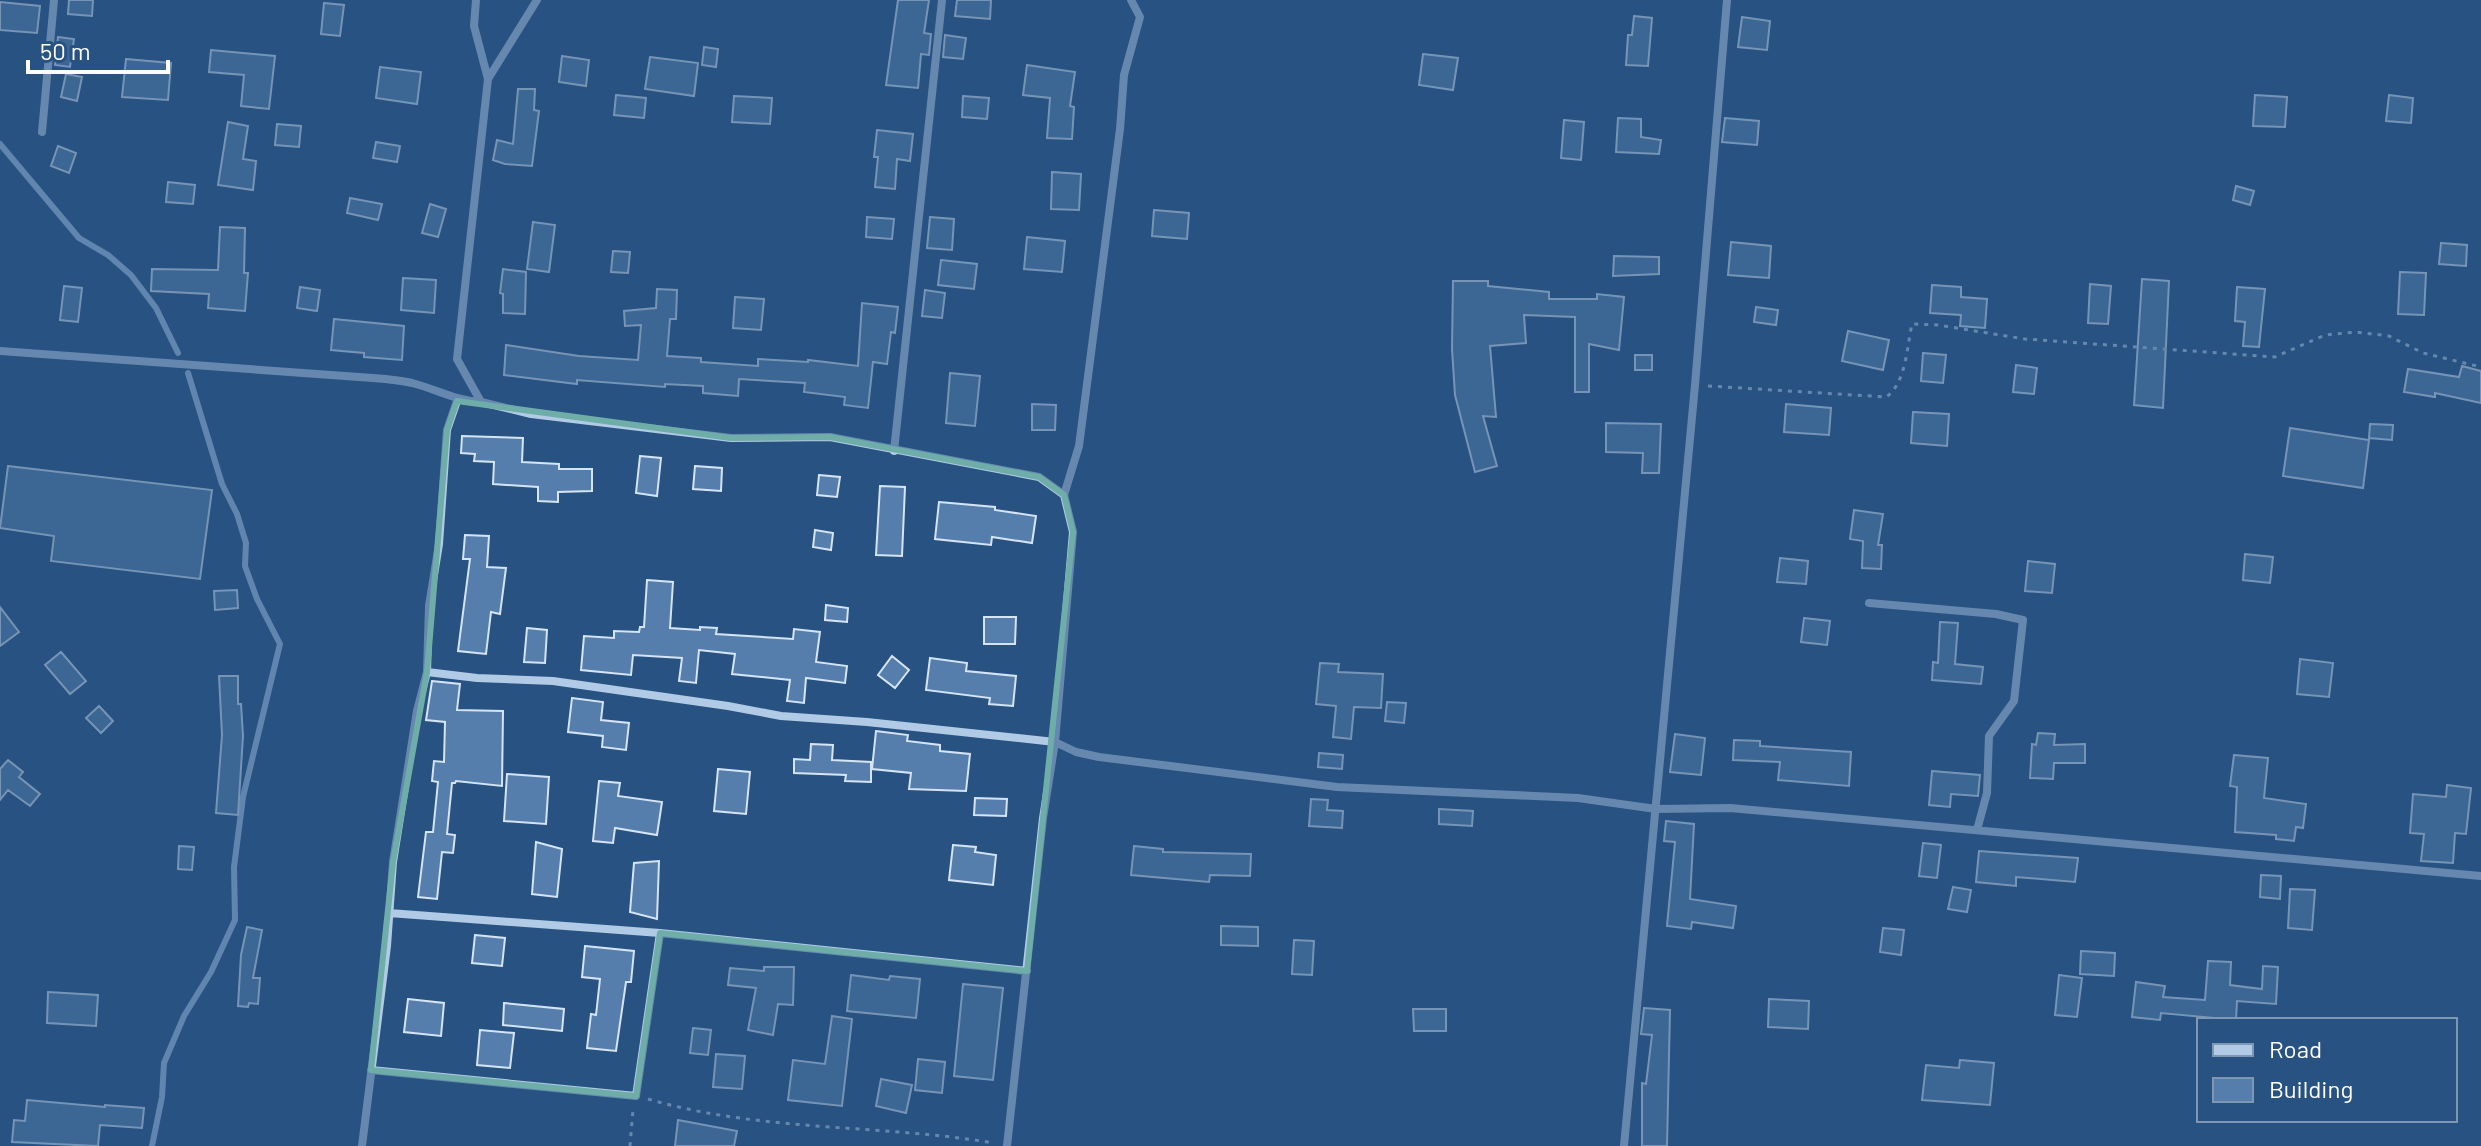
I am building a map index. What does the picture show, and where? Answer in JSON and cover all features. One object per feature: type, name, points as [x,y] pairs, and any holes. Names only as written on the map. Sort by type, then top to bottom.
[{"type":"street","points":[[42,132],[54,0]]},
{"type":"street","points":[[476,0],[474,26],[488,79],[457,359],[481,402]]},
{"type":"street","points":[[488,79],[537,0]]},
{"type":"street","points":[[894,451],[942,0]]},
{"type":"street","points":[[1007,1146],[1043,818],[1055,742],[1073,532],[1064,495],[1079,446],[1120,129],[1124,75],[1140,17],[1131,0]]},
{"type":"street","points":[[1624,1146],[1695,385],[1727,0]]},
{"type":"street","points":[[0,351],[373,378],[408,382],[438,391],[457,401],[481,402],[531,414],[731,438],[830,437],[1039,477],[1064,495]]},
{"type":"street","points":[[362,1146],[393,862],[417,711],[427,672],[429,606],[439,544],[447,430],[457,401]]},
{"type":"street","points":[[1869,603],[1996,614],[2023,620],[2014,701],[1989,736],[1987,793],[1977,830]]},
{"type":"street","points":[[427,672],[477,678],[553,681],[781,716],[1055,742],[1076,752],[1099,757],[1337,787],[1578,798],[1656,809],[1730,808],[2481,876]]},
{"type":"street","points":[[389,913],[660,933],[1027,971]]},
{"type":"street","points":[[371,1070],[636,1096],[660,933]]},
{"type":"path","points":[[1695,385],[1886,397],[1896,391],[1900,381],[1912,324],[1938,325],[2025,339],[2275,357],[2325,335],[2356,332],[2389,336],[2423,353],[2481,367]]},
{"type":"path","points":[[630,1146],[636,1096],[695,1109],[832,1129],[975,1140],[1007,1146]]},
{"type":"highlighted area","points":[[457,401],[731,438],[830,437],[1039,477],[1064,495],[1073,532],[1027,971],[660,933],[636,1096],[371,1070],[393,862],[427,672],[447,430]]},
{"type":"building","points":[[69,0],[93,0],[92,16],[68,14]]},
{"type":"building","points":[[898,0],[929,0],[924,33],[931,34],[929,55],[921,54],[918,88],[886,85]]},
{"type":"building","points":[[957,0],[991,0],[990,19],[955,16]]},
{"type":"building","points":[[0,2],[40,6],[37,33],[0,30]]},
{"type":"building","points":[[324,3],[344,5],[340,36],[321,34]]},
{"type":"building","points":[[1634,16],[1652,18],[1648,66],[1626,65],[1628,35],[1632,35]]},
{"type":"building","points":[[1742,17],[1770,21],[1767,50],[1738,47]]},
{"type":"building","points":[[945,35],[966,38],[963,59],[943,57]]},
{"type":"building","points":[[58,37],[74,39],[70,67],[55,65]]},
{"type":"building","points":[[704,47],[718,49],[716,67],[702,65]]},
{"type":"building","points":[[211,50],[275,56],[269,109],[241,106],[244,75],[209,72]]},
{"type":"building","points":[[1423,54],[1458,58],[1453,90],[1419,85]]},
{"type":"building","points":[[562,56],[589,60],[586,86],[559,82]]},
{"type":"building","points":[[650,57],[698,63],[694,96],[645,89]]},
{"type":"building","points":[[126,59],[171,63],[168,100],[122,97]]},
{"type":"building","points":[[1027,65],[1075,72],[1070,106],[1074,107],[1072,139],[1047,138],[1050,98],[1023,95]]},
{"type":"building","points":[[380,67],[421,72],[417,104],[376,98]]},
{"type":"building","points":[[66,74],[82,77],[77,101],[61,97]]},
{"type":"building","points":[[518,89],[535,89],[534,110],[539,111],[532,166],[493,160],[497,140],[513,144]]},
{"type":"building","points":[[616,95],[646,98],[644,118],[614,115]]},
{"type":"building","points":[[2255,95],[2287,97],[2285,127],[2253,126]]},
{"type":"building","points":[[2389,95],[2413,98],[2411,123],[2386,121]]},
{"type":"building","points":[[734,96],[772,98],[770,124],[732,122]]},
{"type":"building","points":[[963,96],[989,98],[987,119],[962,117]]},
{"type":"building","points":[[1618,118],[1641,119],[1641,137],[1661,140],[1659,154],[1616,152]]},
{"type":"building","points":[[1725,118],[1759,121],[1757,145],[1722,142]]},
{"type":"building","points":[[1564,120],[1584,122],[1581,160],[1561,158]]},
{"type":"building","points":[[228,122],[248,126],[243,159],[256,161],[253,190],[218,185]]},
{"type":"building","points":[[277,124],[301,126],[299,147],[275,145]]},
{"type":"building","points":[[877,130],[913,134],[910,161],[897,159],[895,189],[875,187]]},
{"type":"building","points":[[376,142],[400,146],[397,162],[373,158]]},
{"type":"building","points":[[58,146],[76,153],[69,173],[51,166]]},
{"type":"building","points":[[1052,172],[1081,174],[1079,210],[1051,209]]},
{"type":"building","points":[[168,182],[195,185],[193,204],[166,202]]},
{"type":"building","points":[[2236,186],[2254,191],[2250,205],[2233,200]]},
{"type":"building","points":[[350,198],[382,204],[378,220],[347,213]]},
{"type":"building","points":[[430,204],[446,209],[438,237],[422,233]]},
{"type":"building","points":[[1154,210],[1189,213],[1187,239],[1152,236]]},
{"type":"building","points":[[867,217],[894,219],[892,239],[866,237]]},
{"type":"building","points":[[930,217],[954,219],[952,250],[927,248]]},
{"type":"building","points":[[533,222],[555,225],[549,272],[527,269]]},
{"type":"building","points":[[220,227],[245,228],[244,273],[248,273],[245,311],[208,308],[209,294],[151,291],[152,269],[218,270]]},
{"type":"building","points":[[1027,237],[1065,241],[1062,272],[1024,269]]},
{"type":"building","points":[[1731,242],[1771,246],[1769,278],[1728,275]]},
{"type":"building","points":[[2441,243],[2467,245],[2466,266],[2439,264]]},
{"type":"building","points":[[613,251],[630,252],[628,273],[611,272]]},
{"type":"building","points":[[1614,256],[1659,257],[1659,274],[1613,276]]},
{"type":"building","points":[[941,260],[977,264],[974,289],[938,285]]},
{"type":"building","points":[[503,269],[526,272],[525,314],[503,313],[503,294],[500,293]]},
{"type":"building","points":[[2400,272],[2426,273],[2424,315],[2398,314]]},
{"type":"building","points":[[403,278],[436,280],[434,313],[401,310]]},
{"type":"building","points":[[2142,279],[2169,281],[2163,408],[2134,405]]},
{"type":"building","points":[[1453,281],[1488,281],[1488,286],[1549,292],[1549,299],[1597,299],[1597,294],[1624,297],[1619,350],[1589,344],[1589,392],[1575,392],[1575,317],[1524,315],[1526,343],[1490,346],[1496,417],[1483,416],[1497,466],[1475,472],[1455,395]]},
{"type":"building","points":[[2090,284],[2111,286],[2108,324],[2088,323]]},
{"type":"building","points":[[1932,285],[1961,287],[1961,297],[1987,299],[1985,328],[1960,326],[1961,315],[1930,313]]},
{"type":"building","points":[[64,286],[82,288],[78,322],[60,320]]},
{"type":"building","points":[[300,287],[320,290],[317,311],[297,308]]},
{"type":"building","points":[[2237,287],[2265,289],[2259,347],[2243,346],[2245,322],[2235,321]]},
{"type":"building","points":[[657,289],[677,290],[676,319],[670,319],[667,356],[701,358],[701,362],[758,366],[758,359],[808,360],[858,366],[862,303],[898,307],[887,364],[873,362],[868,408],[844,405],[845,397],[804,392],[805,383],[739,379],[738,396],[703,393],[703,386],[665,384],[665,387],[577,380],[577,384],[504,375],[506,345],[579,356],[638,360],[641,325],[625,326],[624,311],[656,308]]},
{"type":"building","points":[[925,290],[945,293],[942,318],[922,316]]},
{"type":"building","points":[[735,297],[764,299],[761,330],[733,328]]},
{"type":"building","points":[[1756,307],[1778,310],[1776,325],[1754,322]]},
{"type":"building","points":[[334,319],[404,326],[402,360],[331,350]]},
{"type":"building","points":[[1848,331],[1889,340],[1883,370],[1842,361]]},
{"type":"building","points":[[1923,353],[1946,355],[1943,383],[1921,381]]},
{"type":"building","points":[[1635,355],[1652,355],[1652,370],[1635,370]]},
{"type":"building","points":[[2016,365],[2037,368],[2034,394],[2013,392]]},
{"type":"building","points":[[2462,366],[2481,371],[2481,403],[2435,393],[2435,397],[2404,392],[2408,369],[2459,377]]},
{"type":"building","points":[[950,373],[980,376],[975,426],[946,423]]},
{"type":"building","points":[[1032,404],[1056,405],[1055,430],[1032,430]]},
{"type":"building","points":[[1786,404],[1831,408],[1829,435],[1784,432]]},
{"type":"building","points":[[1913,412],[1949,414],[1947,446],[1911,443]]},
{"type":"building","points":[[1606,423],[1661,424],[1659,473],[1642,473],[1643,453],[1606,452]]},
{"type":"building","points":[[2370,424],[2393,425],[2392,440],[2369,438]]},
{"type":"building","points":[[2290,428],[2369,440],[2363,488],[2283,476]]},
{"type":"building","points":[[462,436],[523,438],[522,462],[559,464],[559,469],[592,469],[592,491],[558,492],[558,502],[538,501],[538,487],[493,484],[494,462],[474,461],[475,454],[461,453]]},
{"type":"building","points":[[640,456],[661,458],[657,496],[636,493]]},
{"type":"building","points":[[8,466],[212,490],[200,579],[51,561],[54,536],[0,528]]},
{"type":"building","points":[[695,466],[722,468],[721,491],[693,489]]},
{"type":"building","points":[[819,475],[840,477],[837,497],[817,495]]},
{"type":"building","points":[[880,486],[905,487],[902,556],[876,555]]},
{"type":"building","points":[[939,502],[995,507],[995,510],[1036,516],[1032,543],[992,537],[991,545],[935,539]]},
{"type":"building","points":[[1854,510],[1883,514],[1878,545],[1882,545],[1881,569],[1862,568],[1863,541],[1850,539]]},
{"type":"building","points":[[815,530],[833,533],[831,550],[813,547]]},
{"type":"building","points":[[465,535],[489,536],[487,567],[506,568],[500,614],[491,612],[486,654],[458,651],[470,559],[463,559]]},
{"type":"building","points":[[2245,554],[2273,557],[2270,583],[2243,580]]},
{"type":"building","points":[[1780,558],[1808,561],[1806,584],[1777,582]]},
{"type":"building","points":[[2028,561],[2055,564],[2052,593],[2025,591]]},
{"type":"building","points":[[647,580],[673,582],[670,628],[717,628],[716,634],[793,639],[794,629],[820,632],[816,662],[847,666],[845,683],[806,678],[804,703],[787,701],[790,680],[732,674],[735,654],[699,650],[696,683],[679,681],[682,658],[633,655],[631,675],[581,670],[584,636],[614,638],[614,631],[639,632],[640,627],[644,627]]},
{"type":"building","points":[[237,590],[238,608],[215,610],[214,591]]},
{"type":"building","points":[[826,605],[848,608],[847,622],[825,620]]},
{"type":"building","points":[[0,607],[19,632],[0,646]]},
{"type":"building","points":[[984,617],[1016,617],[1015,644],[984,644]]},
{"type":"building","points":[[1804,618],[1830,621],[1827,645],[1801,642]]},
{"type":"building","points":[[1940,622],[1958,623],[1955,664],[1983,667],[1981,684],[1932,680],[1933,662],[1938,663]]},
{"type":"building","points":[[527,628],[547,630],[545,663],[524,662]]},
{"type":"building","points":[[61,652],[86,681],[70,694],[45,665]]},
{"type":"building","points":[[892,656],[909,670],[895,688],[878,675]]},
{"type":"building","points":[[930,658],[967,663],[966,671],[1016,676],[1013,706],[989,704],[990,698],[926,690]]},
{"type":"building","points":[[2300,659],[2333,663],[2329,697],[2297,694]]},
{"type":"building","points":[[1320,663],[1339,664],[1338,672],[1383,674],[1381,708],[1354,707],[1351,739],[1333,737],[1336,706],[1316,704]]},
{"type":"building","points":[[219,676],[238,676],[243,736],[238,815],[216,813],[222,735]]},
{"type":"building","points":[[432,681],[460,684],[457,710],[503,711],[502,786],[452,783],[447,834],[455,835],[453,853],[442,852],[437,899],[418,897],[426,832],[433,832],[438,782],[432,781],[434,761],[444,762],[445,722],[426,720]]},
{"type":"building","points":[[572,698],[603,702],[601,720],[629,723],[626,750],[602,747],[603,736],[568,732]]},
{"type":"building","points":[[1387,702],[1406,703],[1404,723],[1385,721]]},
{"type":"building","points":[[99,706],[113,721],[101,733],[86,718]]},
{"type":"building","points":[[876,731],[908,735],[907,741],[940,745],[940,751],[970,754],[966,791],[909,789],[911,773],[872,769]]},
{"type":"building","points":[[2038,733],[2055,734],[2054,745],[2085,744],[2085,763],[2054,763],[2053,779],[2030,778],[2032,744],[2036,745]]},
{"type":"building","points":[[1675,734],[1705,738],[1701,775],[1670,772]]},
{"type":"building","points":[[1734,740],[1760,741],[1760,746],[1851,752],[1849,786],[1778,780],[1780,762],[1733,760]]},
{"type":"building","points":[[811,744],[833,745],[832,760],[871,762],[871,782],[845,781],[846,775],[794,773],[794,759],[810,760]]},
{"type":"building","points":[[1319,753],[1343,755],[1342,769],[1318,767]]},
{"type":"building","points":[[2234,755],[2268,758],[2264,798],[2306,804],[2303,828],[2296,827],[2294,841],[2276,839],[2276,835],[2235,832],[2237,787],[2230,786]]},
{"type":"building","points":[[8,760],[23,772],[19,777],[40,794],[30,806],[8,790],[0,800],[0,769]]},
{"type":"building","points":[[718,769],[750,772],[746,814],[714,811]]},
{"type":"building","points":[[1932,771],[1980,775],[1978,796],[1951,794],[1950,807],[1929,805]]},
{"type":"building","points":[[507,774],[549,777],[546,824],[504,821]]},
{"type":"building","points":[[599,781],[620,783],[618,796],[662,802],[657,835],[615,828],[613,843],[593,841]]},
{"type":"building","points":[[2447,785],[2471,788],[2466,834],[2455,833],[2453,863],[2421,861],[2424,834],[2410,833],[2413,794],[2446,797]]},
{"type":"building","points":[[975,798],[1007,799],[1006,816],[974,815]]},
{"type":"building","points":[[1311,799],[1328,800],[1327,810],[1343,811],[1342,828],[1309,826]]},
{"type":"building","points":[[1439,809],[1473,811],[1472,826],[1439,824]]},
{"type":"building","points":[[1666,821],[1694,824],[1690,899],[1736,906],[1733,928],[1692,922],[1691,929],[1667,926],[1675,842],[1664,841]]},
{"type":"building","points":[[536,842],[562,849],[557,897],[532,894]]},
{"type":"building","points":[[1923,843],[1941,845],[1937,878],[1919,876]]},
{"type":"building","points":[[953,845],[976,847],[975,852],[996,855],[993,885],[949,880]]},
{"type":"building","points":[[179,846],[194,847],[192,870],[178,869]]},
{"type":"building","points":[[1134,846],[1163,849],[1163,852],[1251,854],[1250,876],[1210,875],[1209,882],[1131,875]]},
{"type":"building","points":[[1979,851],[2078,858],[2075,882],[2016,877],[2016,886],[1976,882]]},
{"type":"building","points":[[659,861],[657,919],[630,912],[634,863]]},
{"type":"building","points":[[2261,875],[2281,876],[2280,899],[2260,897]]},
{"type":"building","points":[[1953,887],[1971,890],[1967,912],[1948,909]]},
{"type":"building","points":[[2290,889],[2315,890],[2312,930],[2288,928]]},
{"type":"building","points":[[1221,926],[1258,927],[1258,946],[1221,945]]},
{"type":"building","points":[[247,927],[262,930],[253,978],[260,978],[258,1004],[249,1003],[248,1007],[238,1006],[241,955]]},
{"type":"building","points":[[1883,928],[1904,930],[1901,955],[1880,952]]},
{"type":"building","points":[[475,935],[505,938],[502,966],[472,963]]},
{"type":"building","points":[[1294,940],[1314,941],[1312,975],[1292,974]]},
{"type":"building","points":[[585,946],[634,951],[631,982],[626,982],[616,1051],[587,1048],[591,1014],[596,1015],[600,979],[582,977]]},
{"type":"building","points":[[2081,951],[2115,953],[2114,976],[2080,974]]},
{"type":"building","points":[[2208,961],[2231,962],[2230,985],[2262,989],[2263,966],[2278,967],[2276,1004],[2237,1001],[2236,1018],[2161,1013],[2160,1020],[2132,1017],[2136,982],[2165,986],[2163,997],[2205,1000]]},
{"type":"building","points":[[764,967],[794,967],[793,1005],[778,1004],[773,1035],[748,1030],[756,988],[728,985],[730,968],[764,971]]},
{"type":"building","points":[[851,975],[889,980],[890,976],[920,979],[916,1018],[847,1011]]},
{"type":"building","points":[[2059,975],[2082,978],[2077,1017],[2055,1015]]},
{"type":"building","points":[[963,984],[1003,988],[993,1080],[954,1076]]},
{"type":"building","points":[[48,992],[98,995],[96,1026],[47,1023]]},
{"type":"building","points":[[408,999],[444,1003],[441,1036],[404,1032]]},
{"type":"building","points":[[1769,999],[1809,1001],[1808,1029],[1768,1027]]},
{"type":"building","points":[[504,1003],[564,1009],[562,1031],[503,1025]]},
{"type":"building","points":[[1644,1008],[1670,1010],[1667,1146],[1642,1146],[1642,1083],[1646,1084],[1652,1035],[1641,1034]]},
{"type":"building","points":[[1413,1009],[1446,1009],[1446,1031],[1414,1031]]},
{"type":"building","points":[[832,1016],[852,1019],[842,1106],[788,1100],[793,1060],[825,1064]]},
{"type":"building","points":[[693,1028],[711,1030],[708,1055],[690,1053]]},
{"type":"building","points":[[480,1030],[514,1033],[510,1068],[477,1065]]},
{"type":"building","points":[[716,1054],[745,1056],[742,1089],[713,1087]]},
{"type":"building","points":[[918,1059],[945,1062],[942,1093],[915,1090]]},
{"type":"building","points":[[1960,1060],[1994,1063],[1990,1105],[1922,1100],[1926,1065],[1959,1068]]},
{"type":"building","points":[[881,1079],[912,1085],[906,1113],[876,1106]]},
{"type":"building","points":[[27,1100],[144,1108],[142,1128],[100,1125],[98,1146],[12,1142],[14,1120],[25,1121]]},
{"type":"building","points":[[678,1120],[737,1131],[734,1146],[675,1146]]},
{"type":"waterway","points":[[0,144],[79,238],[108,255],[131,275],[156,308],[178,353]]},
{"type":"waterway","points":[[152,1146],[162,1097],[164,1063],[184,1016],[211,972],[235,920],[234,867],[243,797],[280,644],[257,599],[245,566],[246,543],[237,514],[222,484],[188,373]]}]
